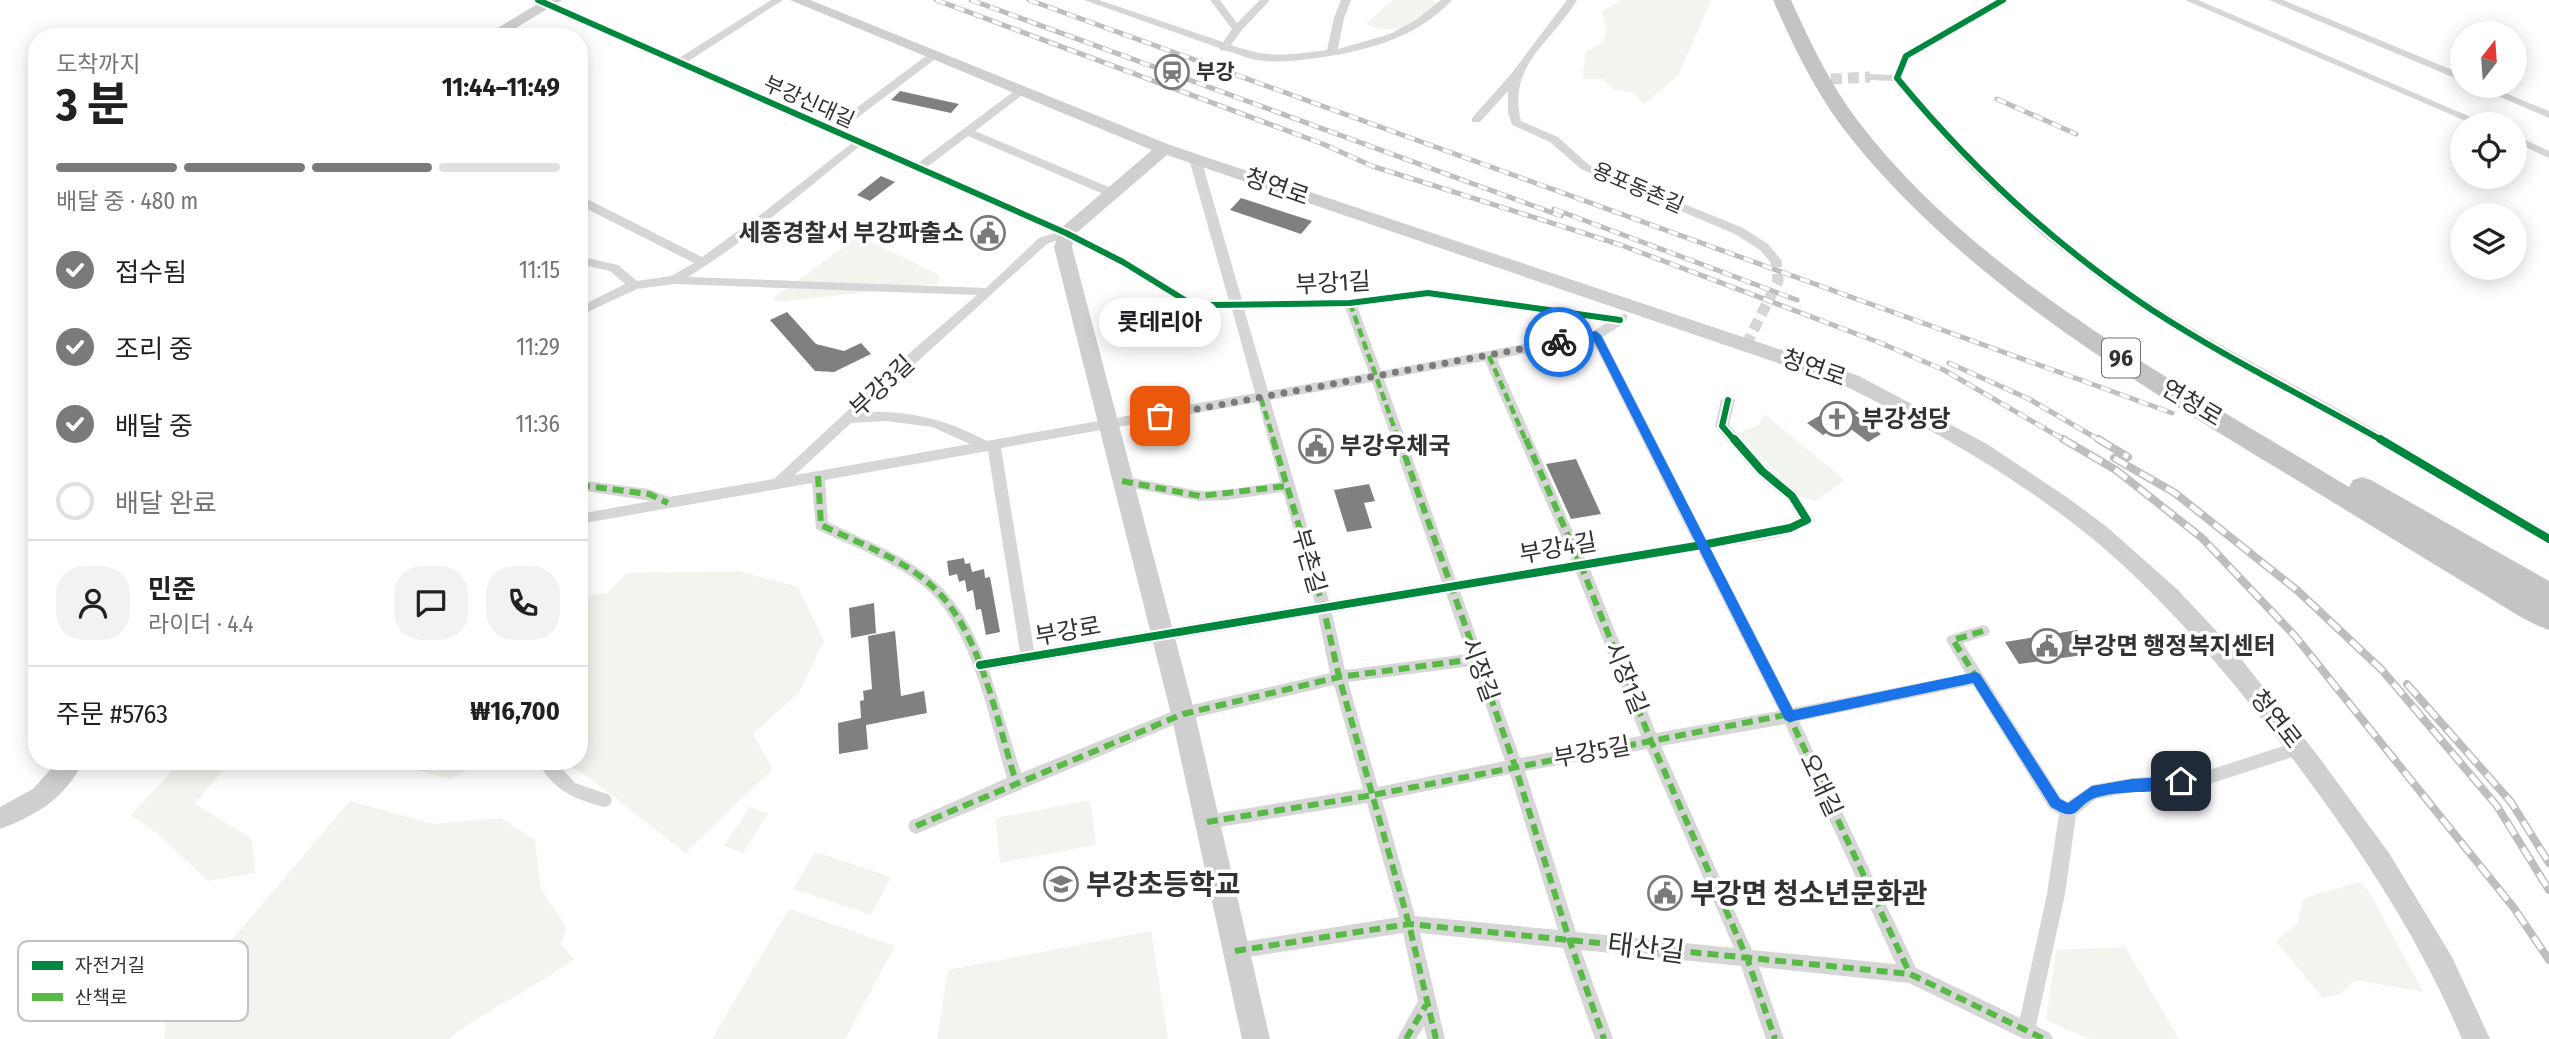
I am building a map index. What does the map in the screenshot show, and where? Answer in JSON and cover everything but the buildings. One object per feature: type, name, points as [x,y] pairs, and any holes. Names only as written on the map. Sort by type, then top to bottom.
[{"type":"highway","name":"연청로","points":[[1782,0],[1830,92],[1860,136],[1947,227],[2006,278],[2149,377],[2549,619]]},
{"type":"highway","name":"연청로","points":[[1802,0],[1848,90],[1882,136],[1968,224],[2029,274],[2169,369],[2360,485],[2549,594]]},
{"type":"main road","name":"청연로","points":[[797,0],[1164,149],[1198,166],[1626,313],[1852,382],[1909,408],[1986,452],[2086,523],[2172,597],[2258,696],[2345,808],[2417,919],[2476,1039]]},
{"type":"main road","points":[[504,28],[547,1]]},
{"type":"main road","points":[[1164,149],[1066,233],[1063,247],[1183,714],[1256,1039]]},
{"type":"main road","points":[[1141,169],[1169,165],[1198,166]]},
{"type":"main road","points":[[0,818],[32,806],[60,781],[66,770]]},
{"type":"street","points":[[679,63],[778,0]]},
{"type":"street","points":[[1089,0],[1224,48],[1267,58],[1332,53],[1377,45],[1409,32],[1447,0]]},
{"type":"street","points":[[1215,0],[1237,29]]},
{"type":"street","points":[[1224,48],[1237,29],[1265,0]]},
{"type":"street","points":[[1332,53],[1346,0]]},
{"type":"street","points":[[1476,120],[1553,29],[1572,0]]},
{"type":"street","points":[[1897,78],[1906,56],[2003,0]]},
{"type":"street","points":[[2190,0],[2454,112]]},
{"type":"street","points":[[2274,0],[2450,73]]},
{"type":"street","name":"부강신대길","points":[[547,1],[679,63],[1066,233]]},
{"type":"street","name":"부강신대길","points":[[832,131],[934,55]]},
{"type":"street","name":"용포동촌길","points":[[1515,76],[1512,114],[1516,123],[1553,137],[1568,148],[1585,167],[1739,231],[1764,247],[1776,261]]},
{"type":"street","points":[[1870,77],[1897,78]]},
{"type":"street","points":[[1897,78],[1934,126],[2042,231],[2153,310],[2549,539]]},
{"type":"street","points":[[919,168],[1021,91]]},
{"type":"street","points":[[2509,98],[2549,115]]},
{"type":"street","points":[[968,132],[1112,193]]},
{"type":"street","name":"부강신대길","points":[[674,280],[704,263],[858,142]]},
{"type":"street","points":[[2527,144],[2549,155]]},
{"type":"street","name":"부촌길","points":[[1198,166],[1261,398],[1324,610],[1339,677],[1409,924],[1436,1039]]},
{"type":"street","points":[[588,207],[704,263]]},
{"type":"street","points":[[588,308],[634,285],[674,280],[798,287],[923,287],[989,292],[1043,241],[1066,233]]},
{"type":"street","name":"부강1길","points":[[1066,233],[1123,262],[1188,302],[1237,305],[1350,303],[1428,293],[1626,313]]},
{"type":"street","points":[[588,262],[614,268],[634,285]]},
{"type":"street","name":"부강3길","points":[[778,483],[989,292]]},
{"type":"street","name":"시장길","points":[[1350,303],[1515,766],[1569,939],[1604,1039]]},
{"type":"street","points":[[588,517],[1261,398],[1596,335],[1626,313]]},
{"type":"street","name":"오대길","points":[[1596,335],[1789,716],[1910,974]]},
{"type":"street","name":"시장1길","points":[[1489,356],[1580,563],[1651,741],[1747,958],[1775,1039]]},
{"type":"street","name":"부강4길","points":[[1162,633],[1324,610],[1580,563],[1702,545],[1790,528],[1807,520],[1792,496],[1762,471],[1722,426],[1728,400]]},
{"type":"street","points":[[847,418],[890,415],[919,418],[946,425],[990,445]]},
{"type":"street","points":[[990,445],[1028,658]]},
{"type":"street","points":[[818,476],[821,525],[919,576],[935,588],[955,612],[980,665],[1016,782]]},
{"type":"street","points":[[1122,481],[1200,496],[1287,486]]},
{"type":"street","points":[[588,486],[649,494],[668,503]]},
{"type":"street","points":[[1983,631],[1953,640],[2055,803],[2068,811]]},
{"type":"street","name":"부강로","points":[[980,665],[1162,633]]},
{"type":"street","points":[[916,827],[1016,782],[1183,714],[1339,677],[1476,659]]},
{"type":"street","name":"부강5길","points":[[1208,822],[1373,795],[1976,678]]},
{"type":"street","points":[[2026,1030],[2056,894],[2068,811],[2092,792],[2132,785],[2200,780],[2298,748]]},
{"type":"street","points":[[552,770],[561,784],[571,791],[604,800]]},
{"type":"street","name":"태산길","points":[[1236,951],[1409,924],[1910,974],[2044,1039]]},
{"type":"street","points":[[1406,1039],[1426,1005]]},
{"type":"shaded area","points":[[1393,0],[1432,0],[1436,2],[1436,7],[1408,30],[1378,29],[1366,24]]},
{"type":"shaded area","points":[[1622,0],[1711,0],[1678,76],[1644,104],[1632,92],[1615,90],[1601,79],[1582,79],[1586,52],[1603,42],[1607,31],[1602,11]]},
{"type":"shaded area","points":[[859,236],[939,275],[937,284],[779,302],[772,299]]},
{"type":"shaded area","points":[[1764,414],[1845,480],[1816,501],[1801,497],[1738,433],[1759,425]]},
{"type":"shaded area","points":[[739,571],[798,587],[824,641],[799,692],[753,734],[773,769],[685,853],[577,770],[588,770],[588,596],[607,593],[627,573]]},
{"type":"shaded area","points":[[173,770],[223,770],[195,804],[252,839],[255,873],[208,881],[158,834],[131,815]]},
{"type":"shaded area","points":[[415,770],[467,770],[450,779]]},
{"type":"shaded area","points":[[1090,800],[1096,845],[1000,863],[996,818]]},
{"type":"shaded area","points":[[350,801],[433,824],[501,818],[535,840],[541,889],[567,928],[561,944],[574,959],[448,1039],[165,1039],[166,1021],[248,1021],[248,941],[231,941]]},
{"type":"shaded area","points":[[750,807],[768,813],[743,853],[724,846]]},
{"type":"shaded area","points":[[815,852],[891,877],[871,915],[793,889]]},
{"type":"shaded area","points":[[2359,882],[2368,890],[2423,992],[2355,980],[2341,994],[2323,998],[2276,941],[2297,924],[2304,898]]},
{"type":"shaded area","points":[[789,909],[895,946],[845,1039],[712,1039]]},
{"type":"shaded area","points":[[1151,931],[1168,1039],[937,1039],[948,970]]},
{"type":"shaded area","points":[[2125,947],[2179,1039],[2089,1039],[2046,1020],[2056,950]]},
{"type":"tunnel","points":[[1814,80],[1870,77]]},
{"type":"tunnel","points":[[1746,345],[1778,281],[1776,261]]},
{"type":"railway","points":[[936,0],[1323,144],[1372,166],[1621,245],[1878,342],[1944,370],[2066,441]]},
{"type":"railway","points":[[971,0],[1561,216]]},
{"type":"railway","points":[[1029,0],[2172,413]]},
{"type":"railway","points":[[1997,99],[2076,134]]},
{"type":"railway","points":[[1554,209],[1797,300]]},
{"type":"railway","points":[[1949,363],[2029,399],[2101,441]]},
{"type":"railway","points":[[2063,439],[2116,470],[2202,538],[2295,636],[2514,908],[2549,960]]},
{"type":"railway","points":[[2098,439],[2128,457]]},
{"type":"railway","points":[[2114,458],[2175,493],[2298,591],[2382,670],[2497,806],[2549,890]]},
{"type":"railway","points":[[2407,684],[2511,802],[2549,863]]},
{"type":"marked path","points":[[1350,303],[1515,766],[1569,939],[1604,1039]]},
{"type":"marked path","points":[[1596,335],[1789,716],[1910,974]]},
{"type":"marked path","points":[[1489,356],[1580,563],[1651,741],[1747,958],[1775,1039]]},
{"type":"marked path","points":[[1261,398],[1324,610],[1339,677],[1409,924],[1436,1039]]},
{"type":"marked path","points":[[818,476],[821,525],[880,553],[922,577],[949,604],[974,651],[1016,782]]},
{"type":"marked path","points":[[1122,481],[1200,496],[1287,486]]},
{"type":"marked path","points":[[588,486],[649,494],[668,503]]},
{"type":"marked path","points":[[1983,631],[1953,640],[2055,803],[2068,811]]},
{"type":"marked path","points":[[916,826],[1183,714],[1339,677],[1476,659]]},
{"type":"marked path","points":[[1207,822],[1373,795],[1976,678]]},
{"type":"marked path","points":[[1235,951],[1409,924],[1910,974],[2044,1039]]},
{"type":"marked path","points":[[1406,1039],[1426,1005]]},
{"type":"cycle path","points":[[538,0],[1066,233],[1123,262],[1188,302],[1212,305],[1350,303],[1428,293],[1620,320]]},
{"type":"cycle path","points":[[2003,0],[1906,56],[1897,78],[1984,176],[2049,234],[2154,311],[2549,539]]},
{"type":"cycle path","points":[[980,665],[1702,545],[1790,528],[1807,520],[1792,496],[1762,471],[1722,426],[1728,400]]},
{"type":"way so far","points":[[1160,416],[1559,342]]},
{"type":"place","name":"부강","points":[[1172,72]]},
{"type":"place","name":"세종경찰서 부강파출소","points":[[988,233]]},
{"type":"place","name":"롯데리아","points":[[1160,416]]},
{"type":"place","name":"부강성당","points":[[1837,419]]},
{"type":"place","name":"부강우체국","points":[[1316,446]]},
{"type":"place","name":"부강면 행정복지센터","points":[[2047,646]]},
{"type":"place","name":"부강초등학교","points":[[1061,884]]},
{"type":"place","name":"부강면 청소년문화관","points":[[1665,893]]},
{"type":"route","points":[[1559,342],[1596,335],[1789,716],[1976,678],[2055,803],[2068,811],[2092,792],[2181,781]]}]
